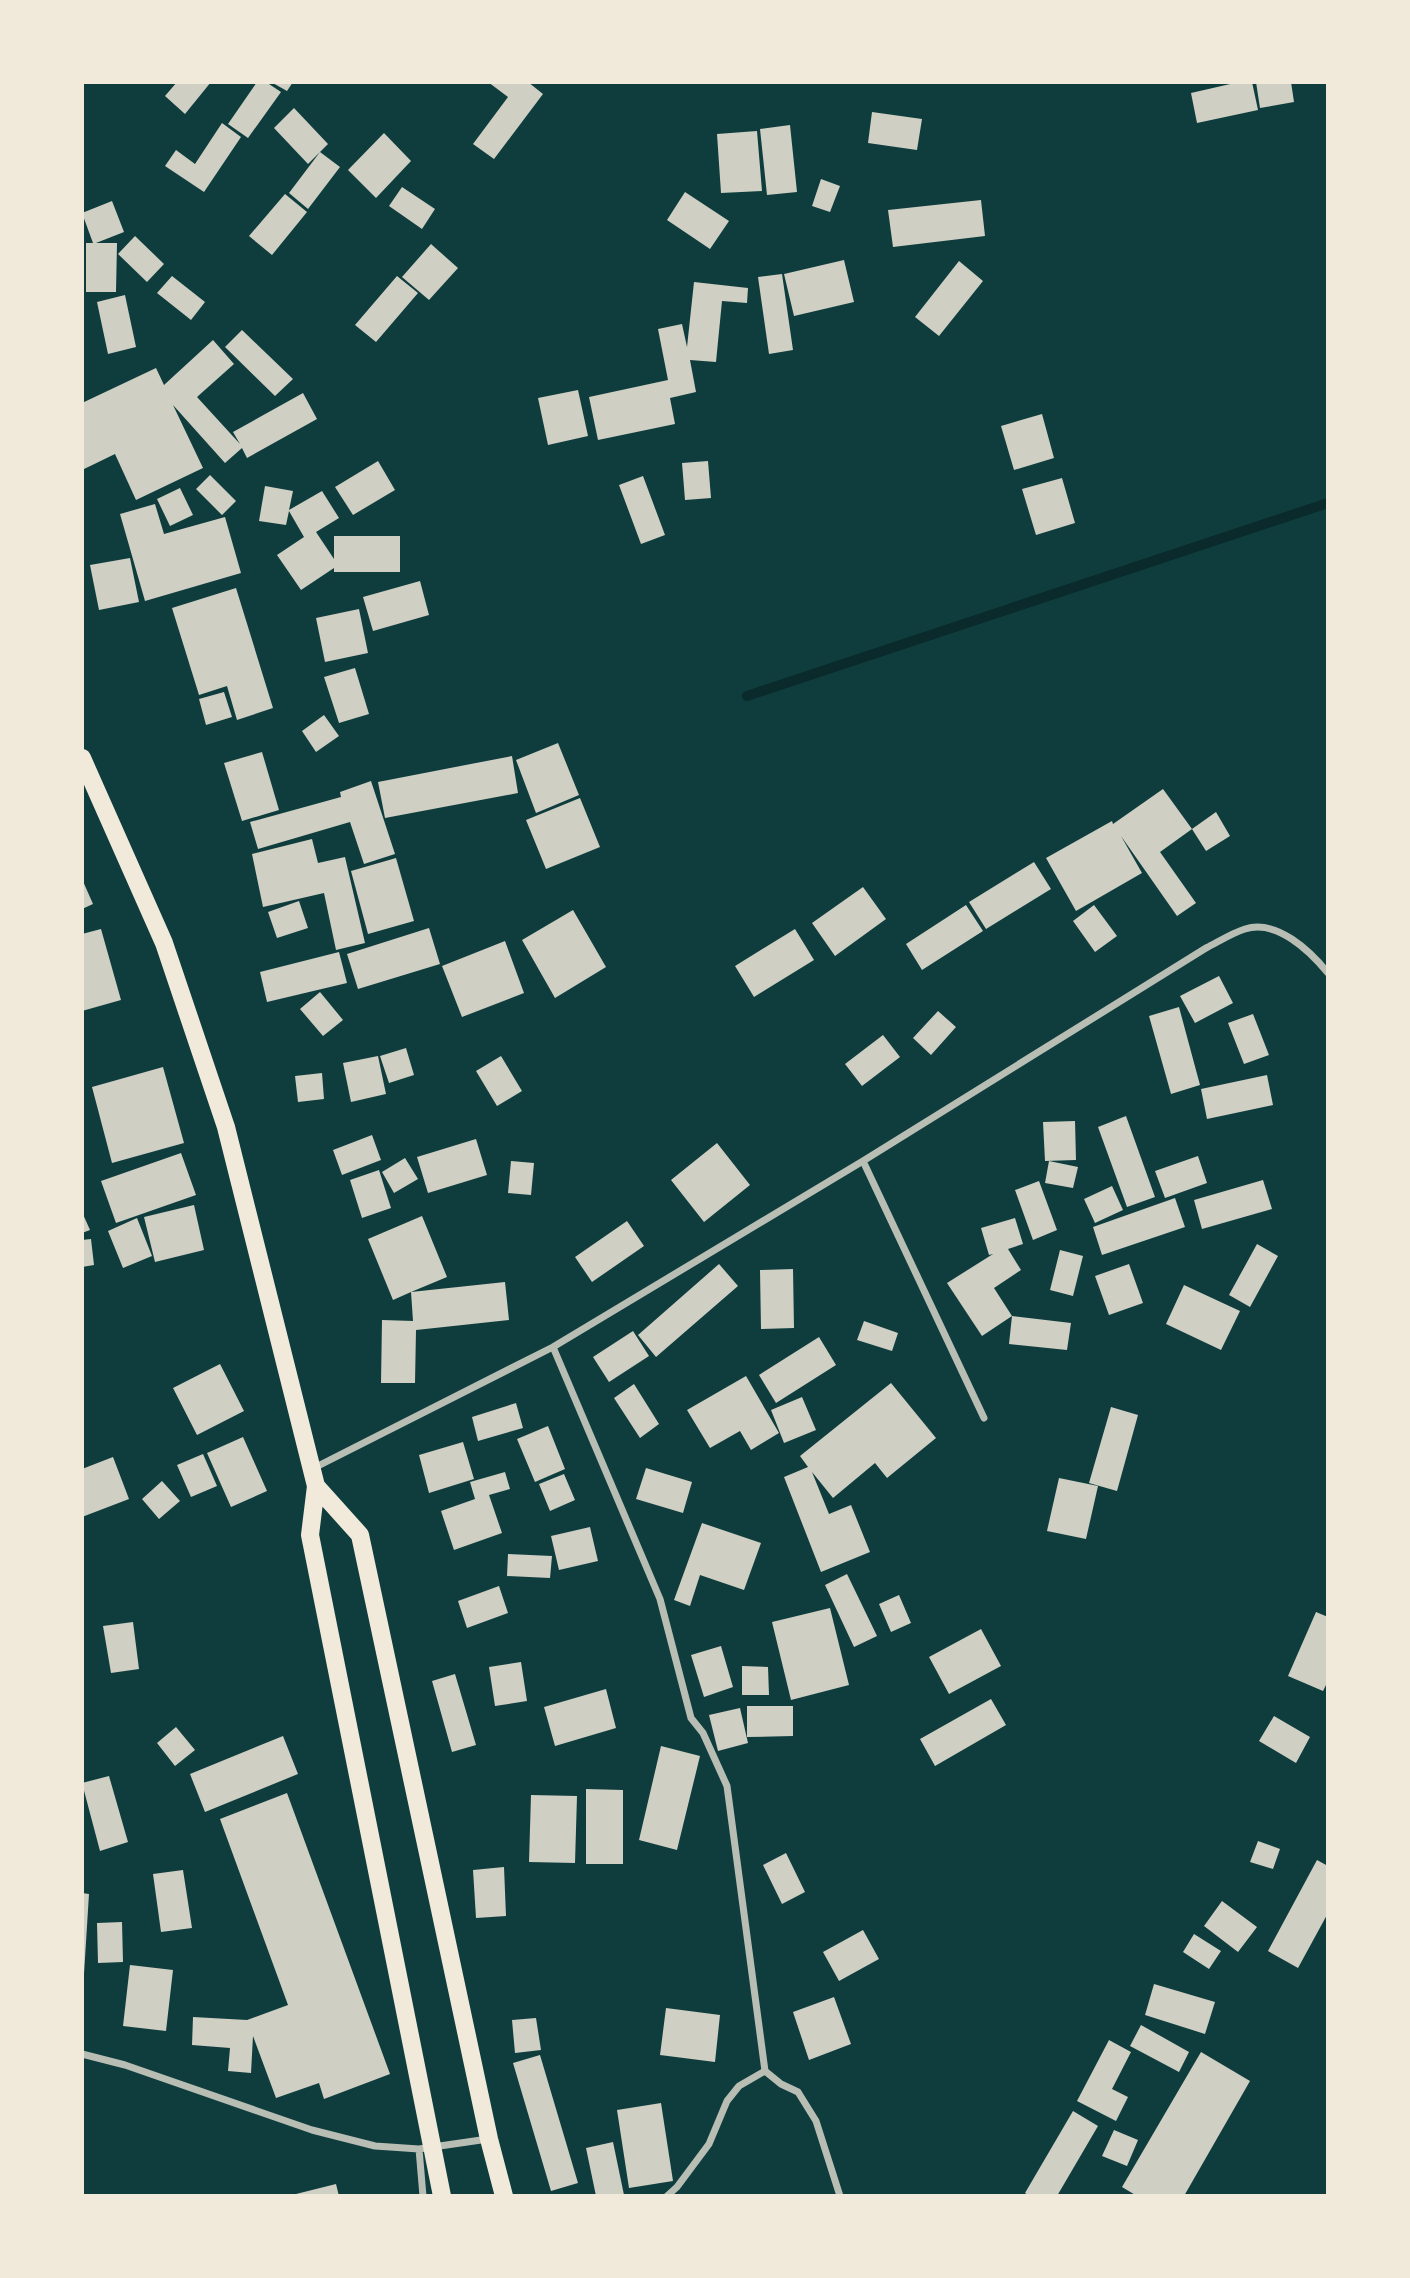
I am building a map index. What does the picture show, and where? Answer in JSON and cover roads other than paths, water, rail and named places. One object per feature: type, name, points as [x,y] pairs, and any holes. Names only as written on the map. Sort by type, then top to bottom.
[{"type":"main road","points":[[82,758],[164,943],[226,1127],[314,1478],[310,1535],[425,2148],[442,2196]]},
{"type":"main road","points":[[314,1478],[360,1535],[503,2196]]},
{"type":"street","points":[[314,1478],[553,1347],[863,1161],[1206,948],[1246,928],[1265,927],[1289,938],[1312,954],[1328,973]]},
{"type":"street","points":[[863,1161],[984,1418]]},
{"type":"street","points":[[553,1347],[660,1599],[691,1718],[703,1732],[727,1786],[765,2071],[781,2084],[798,2092],[816,2121],[840,2196]]},
{"type":"street","points":[[82,2054],[125,2065],[312,2130],[375,2146],[425,2148],[489,2139]]},
{"type":"street","points":[[667,2196],[677,2187],[709,2144],[727,2101],[739,2086],[765,2071]]},
{"type":"street","points":[[423,2196],[425,2148]]},
{"type":"waterway","points":[[747,696],[1328,503]]}]
